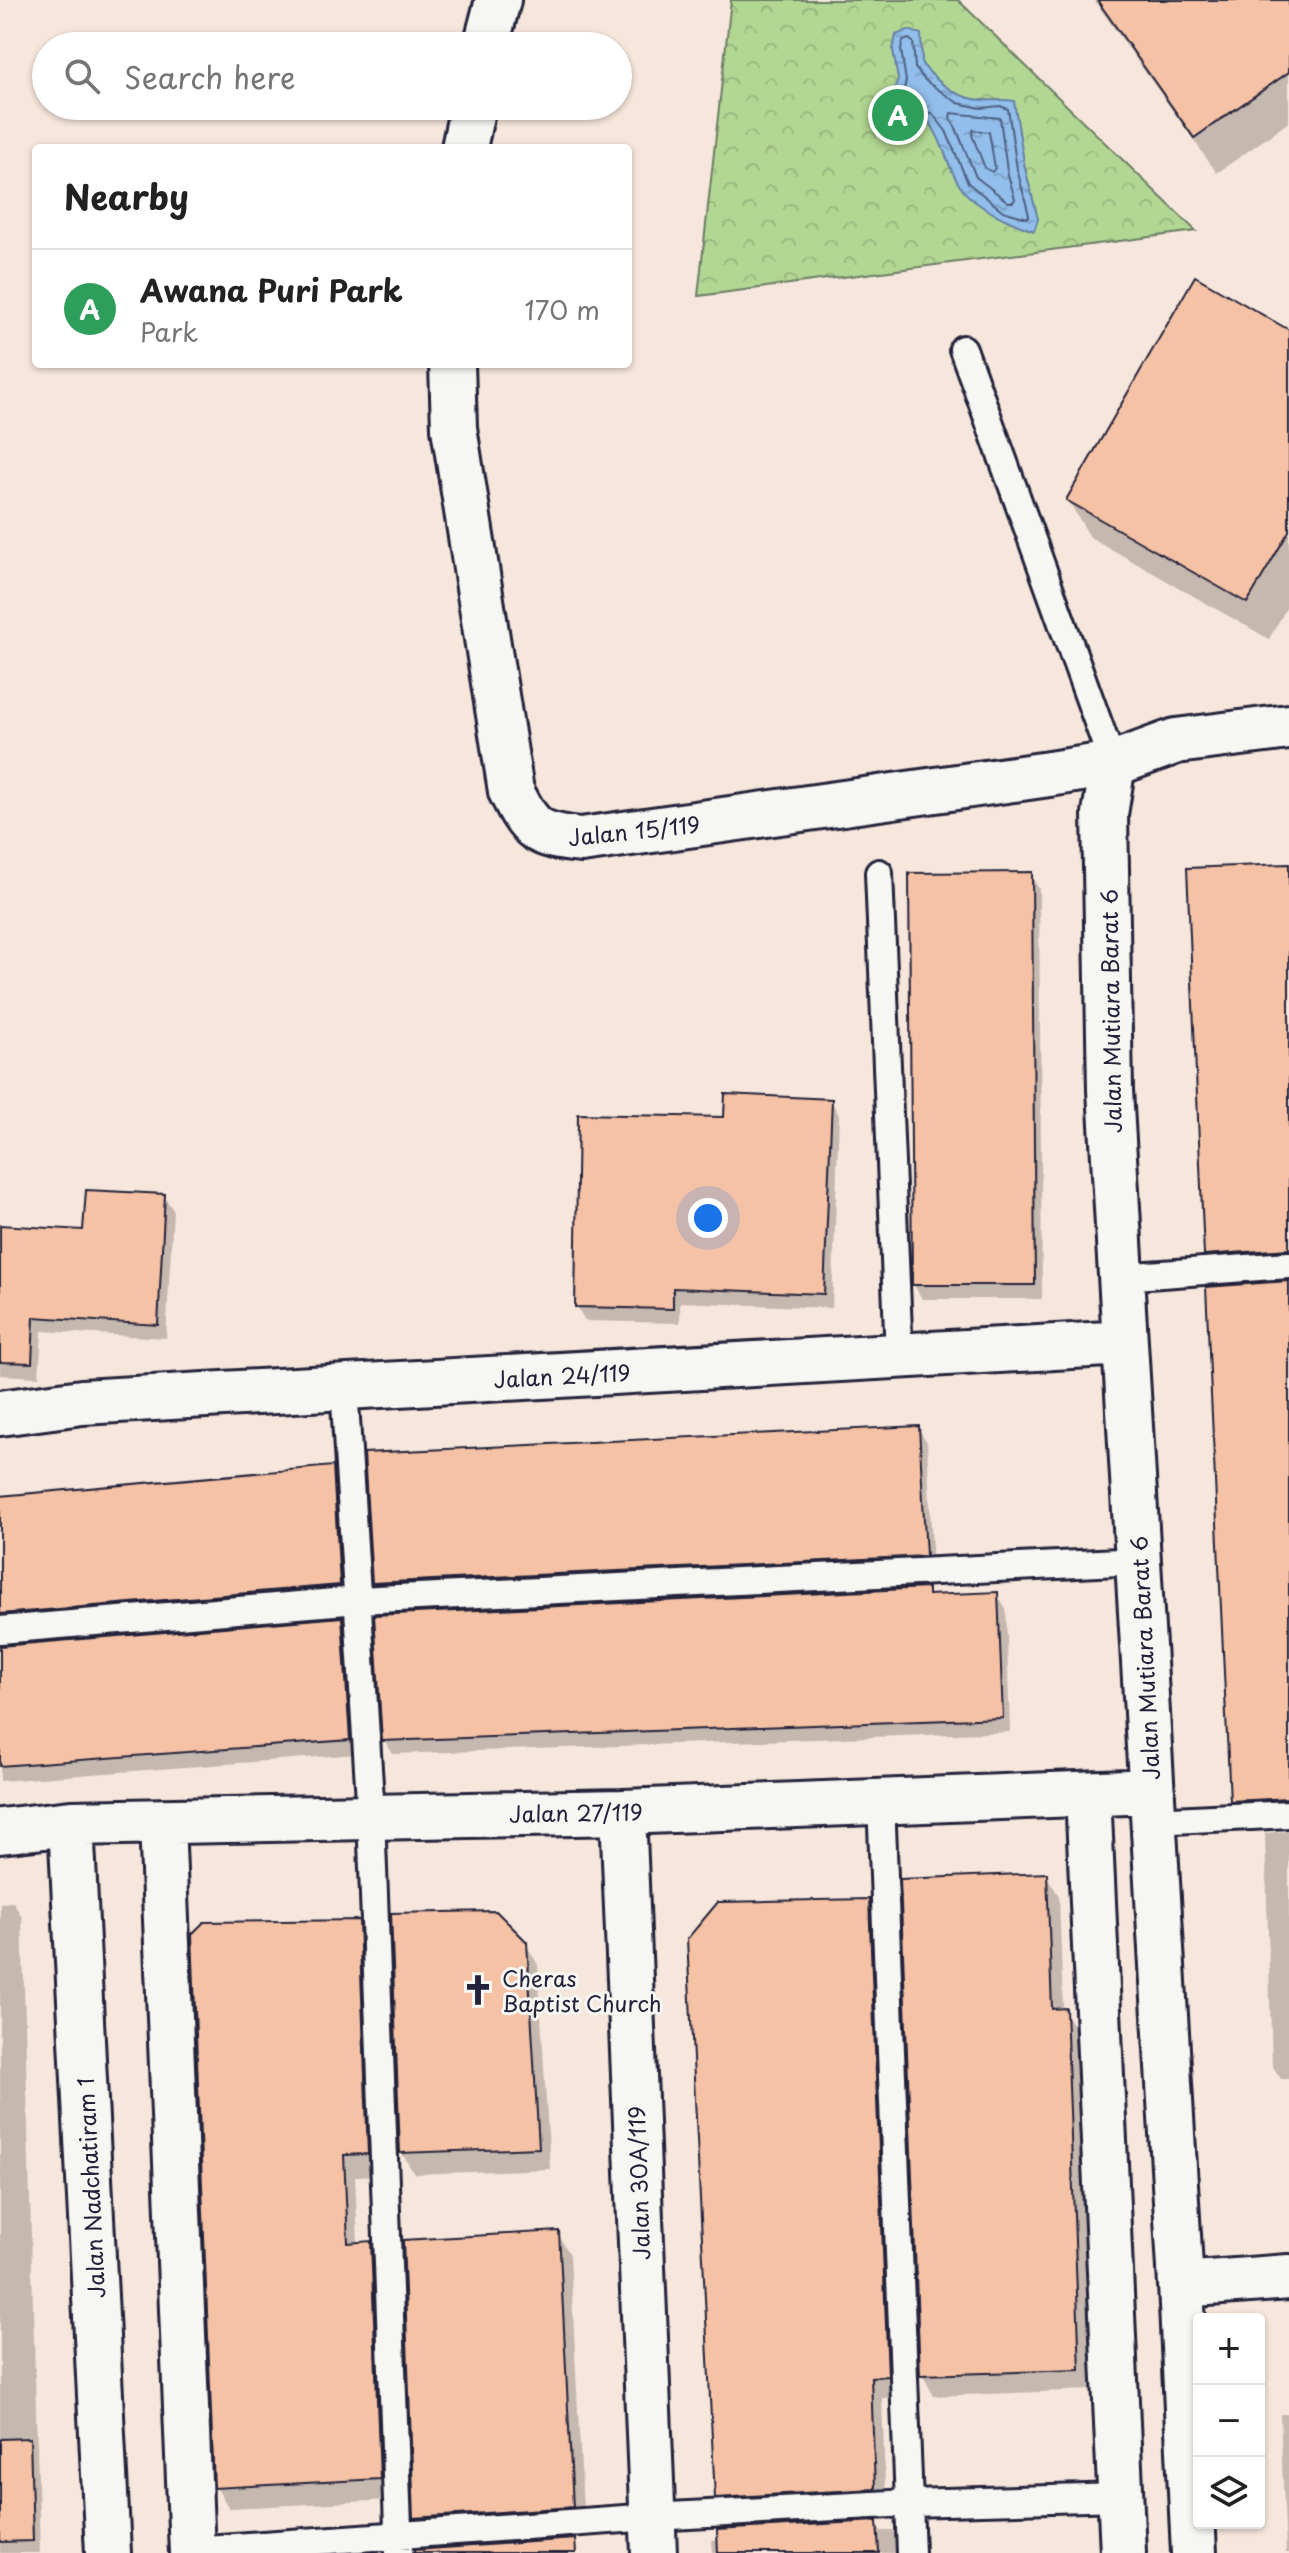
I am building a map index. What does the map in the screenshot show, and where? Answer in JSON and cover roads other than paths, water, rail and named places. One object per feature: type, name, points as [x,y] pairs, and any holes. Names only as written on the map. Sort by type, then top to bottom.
[{"type":"street","points":[[490,32],[498,0]]},
{"type":"street","points":[[465,144],[470,120]]},
{"type":"street","name":"Jalan 15/119","points":[[452,368],[454,428],[511,791],[526,821],[548,837],[581,840],[1113,764],[1176,741],[1289,727]]},
{"type":"street","name":"Jalan Mutiara Barat 6","points":[[1113,764],[1105,829],[1110,1090],[1194,2553]]},
{"type":"street","name":"Jalan 24/119","points":[[0,1413],[82,1402],[1125,1343]]},
{"type":"street","points":[[1088,1794],[1123,2553]]},
{"type":"street","name":"Jalan 27/119","points":[[0,1831],[71,1823],[623,1812],[1088,1794],[1152,1806]]},
{"type":"street","name":"Jalan 30A/119","points":[[623,1812],[653,2535]]},
{"type":"street","points":[[162,1822],[192,2552]]},
{"type":"street","name":"Jalan Nadchatiram 1","points":[[71,1823],[108,2553]]},
{"type":"street","points":[[1181,2285],[1289,2277]]},
{"type":"lane","points":[[963,349],[1113,764]]},
{"type":"lane","points":[[879,873],[899,1356]]},
{"type":"lane","points":[[1120,1277],[1289,1265]]},
{"type":"lane","points":[[344,1387],[371,1816],[398,2544]]},
{"type":"lane","points":[[0,1630],[358,1600],[1139,1561]]},
{"type":"lane","points":[[881,1801],[911,2553]]},
{"type":"lane","points":[[1152,1806],[1289,1814]]},
{"type":"lane","points":[[192,2552],[653,2535],[909,2503],[1121,2497]]},
{"type":"water","points":[[908,30],[921,34],[922,64],[948,88],[973,99],[1014,101],[1025,168],[1038,219],[1034,231],[994,214],[966,194],[927,119],[898,118],[888,110],[898,80],[893,50],[896,35]]},
{"type":"place","name":"Awana Puri Park","points":[[898,115]]},
{"type":"place","name":"Cheras Baptist Church","points":[[478,1990]]}]
